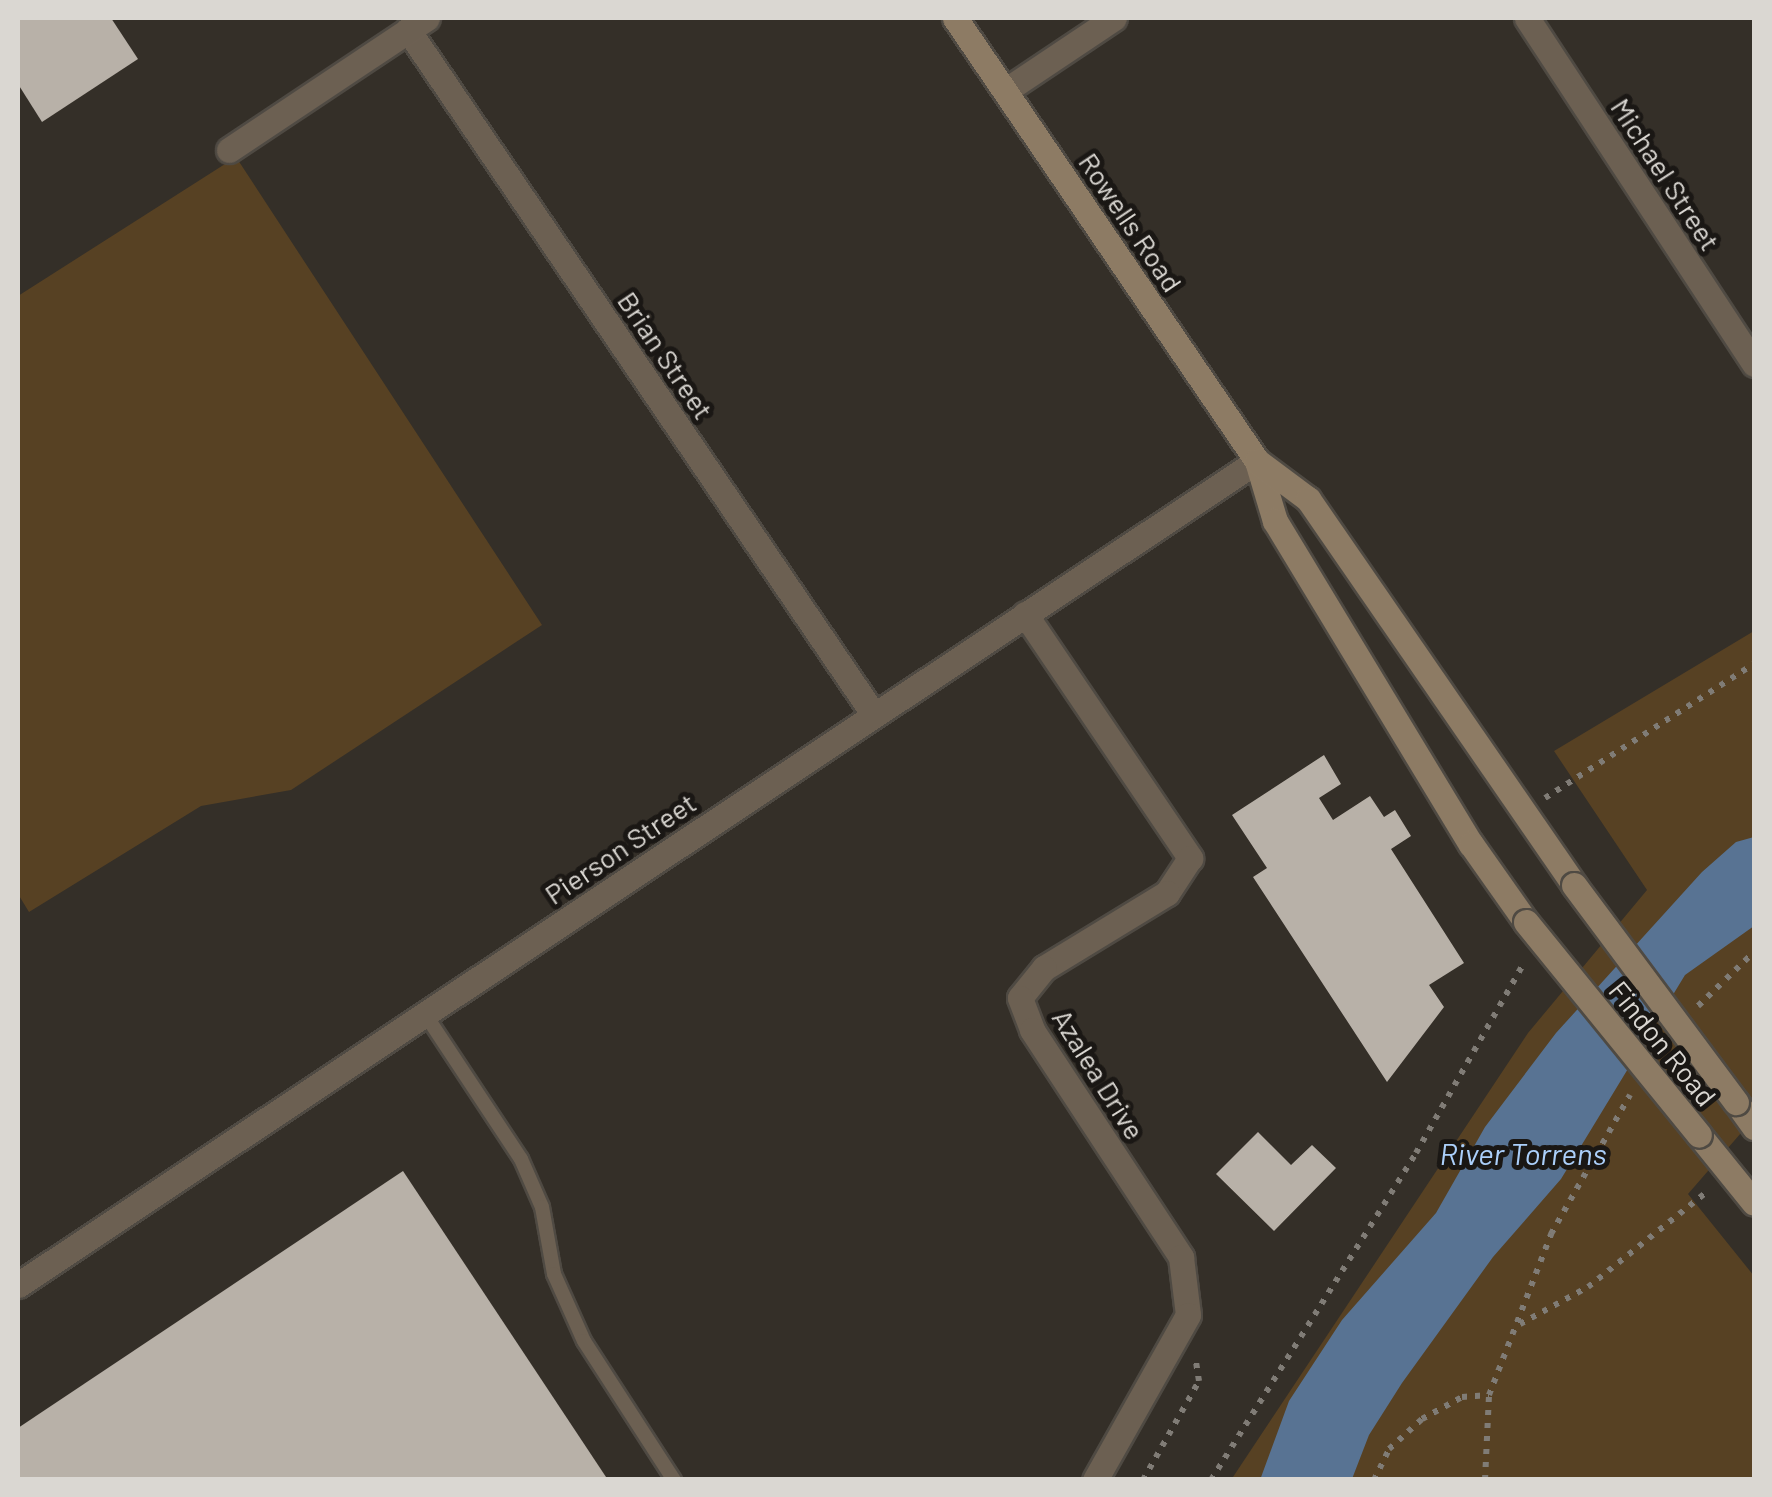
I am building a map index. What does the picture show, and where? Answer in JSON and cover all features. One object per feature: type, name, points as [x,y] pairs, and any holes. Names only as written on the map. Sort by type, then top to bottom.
[{"type":"main road","name":"Rowells Road","points":[[955,18],[1257,461],[1275,521],[1471,844],[1526,922]]},
{"type":"main road","name":"Rowells Road","points":[[1257,461],[1308,499],[1574,885]]},
{"type":"main road","name":"Findon Road","points":[[1574,885],[1754,1127]]},
{"type":"main road","name":"Findon Road","points":[[1526,922],[1754,1203]]},
{"type":"street","points":[[1005,92],[1114,18]]},
{"type":"street","name":"Michael Street","points":[[1527,18],[1754,364]]},
{"type":"street","name":"Brian Street","points":[[229,150],[418,24],[874,715]]},
{"type":"street","name":"Pierson Street","points":[[21,1277],[425,1014],[1257,461]]},
{"type":"street","name":"Azalea Drive","points":[[1025,614],[1190,858],[1167,893],[1044,968],[1020,998],[1032,1030],[1181,1257],[1188,1314]]},
{"type":"street","points":[[1094,1480],[1188,1314]]},
{"type":"lane","points":[[425,1014],[521,1158],[542,1207],[554,1274],[584,1341],[674,1480]]},
{"type":"path","points":[[1522,814],[1754,664]]},
{"type":"path","points":[[1212,1480],[1523,971],[1526,922]]},
{"type":"path","points":[[1692,1014],[1714,984],[1754,952]]},
{"type":"path","points":[[1485,1480],[1490,1395],[1576,1182],[1637,1086]]},
{"type":"path","points":[[1519,1325],[1588,1286],[1729,1172]]},
{"type":"path","points":[[1144,1480],[1199,1381],[1188,1314]]},
{"type":"path","points":[[1374,1480],[1390,1449],[1422,1419],[1462,1397],[1490,1395]]},
{"type":"shaded area","points":[[236,157],[542,625],[291,790],[201,806],[29,912],[18,894],[18,296]]},
{"type":"shaded area","points":[[1754,631],[1754,1118],[1688,1194],[1754,1276],[1754,1479],[1231,1480],[1528,1033],[1647,890],[1554,751]]},
{"type":"water","name":"River Torrens","points":[[1754,837],[1754,926],[1685,975],[1561,1179],[1493,1257],[1402,1383],[1369,1435],[1352,1479],[1260,1480],[1289,1401],[1342,1320],[1436,1213],[1485,1127],[1556,1033],[1702,872],[1736,842]]},
{"type":"building","points":[[18,18],[111,18],[138,59],[42,122],[18,84]]},
{"type":"building","points":[[1324,755],[1341,784],[1319,798],[1333,820],[1370,796],[1384,817],[1395,810],[1411,836],[1391,849],[1464,963],[1429,985],[1444,1007],[1387,1082],[1253,877],[1267,868],[1232,815]]},
{"type":"building","points":[[1258,1132],[1291,1165],[1312,1145],[1336,1168],[1274,1231],[1216,1174]]},
{"type":"building","points":[[403,1171],[608,1480],[18,1480],[18,1428]]}]
